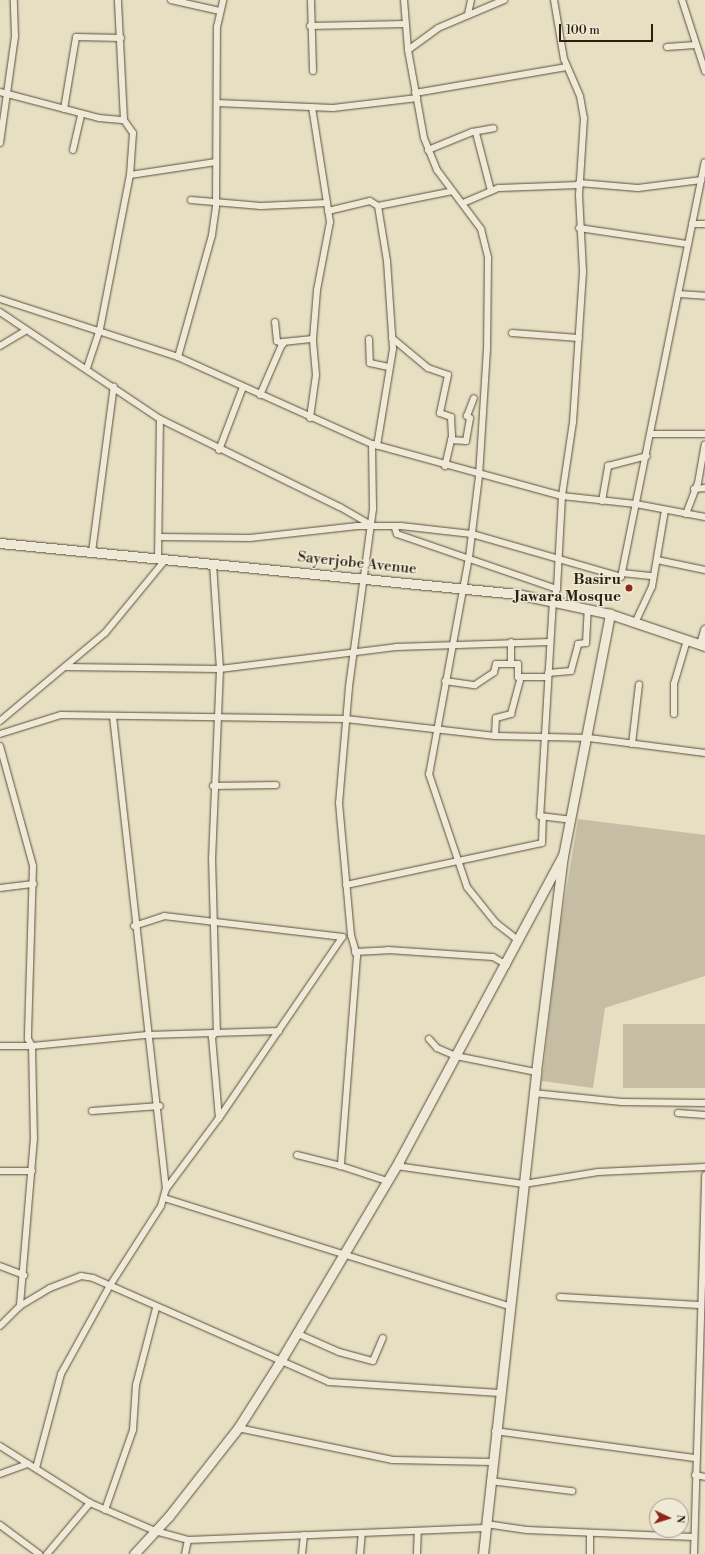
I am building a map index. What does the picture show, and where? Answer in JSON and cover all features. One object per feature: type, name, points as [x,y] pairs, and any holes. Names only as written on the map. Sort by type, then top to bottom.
[{"type":"street","points":[[0,143],[8,95],[15,36],[14,0]]},
{"type":"street","points":[[87,368],[100,329],[130,175],[133,133],[124,120],[118,0]]},
{"type":"street","points":[[171,0],[220,11]]},
{"type":"street","points":[[178,357],[212,235],[216,200],[220,11],[223,0]]},
{"type":"street","points":[[311,0],[310,26],[313,71]]},
{"type":"street","points":[[404,0],[408,50],[428,150],[437,170],[481,229],[488,258],[487,349],[479,476],[469,557],[436,728],[429,774],[457,862],[473,896],[496,923],[519,940]]},
{"type":"street","points":[[468,14],[472,0]]},
{"type":"street","points":[[408,50],[438,28],[504,0]]},
{"type":"street","points":[[346,885],[542,843],[543,817],[540,816],[552,600],[557,589],[562,496],[573,422],[583,272],[579,184],[584,118],[580,96],[567,67],[554,0]]},
{"type":"street","points":[[682,0],[705,71]]},
{"type":"street","points":[[310,26],[405,24]]},
{"type":"street","points":[[64,109],[76,37],[121,38]]},
{"type":"street","points":[[667,47],[696,44]]},
{"type":"street","points":[[217,103],[312,107],[377,105],[567,67]]},
{"type":"street","points":[[0,92],[81,114],[124,120]]},
{"type":"street","points":[[310,418],[316,375],[313,339],[316,290],[330,222],[312,107]]},
{"type":"street","points":[[73,150],[81,114]]},
{"type":"street","points":[[428,150],[494,128]]},
{"type":"street","points":[[476,133],[491,191]]},
{"type":"street","points":[[130,175],[216,162]]},
{"type":"street","points":[[622,574],[679,294],[687,244],[705,162]]},
{"type":"street","points":[[463,203],[491,191],[521,185],[579,184],[638,188],[701,180]]},
{"type":"street","points":[[328,211],[370,201],[378,206],[454,191]]},
{"type":"street","points":[[191,200],[216,200],[261,206],[327,203]]},
{"type":"street","points":[[341,1166],[350,1083],[356,952],[351,935],[340,803],[346,719],[353,653],[362,577],[371,526],[375,445],[389,367],[392,338],[387,261],[378,206]]},
{"type":"street","points":[[692,224],[705,224]]},
{"type":"street","points":[[580,228],[687,244]]},
{"type":"street","points":[[679,294],[705,296]]},
{"type":"street","points":[[0,299],[100,329],[178,357],[310,418],[375,445],[479,476],[562,496],[636,504],[705,517]]},
{"type":"street","points":[[0,312],[25,330],[114,386],[160,419],[219,450],[340,507],[371,526]]},
{"type":"street","points":[[275,322],[277,341],[283,344],[313,339]]},
{"type":"street","points":[[0,346],[25,330]]},
{"type":"street","points":[[512,333],[579,338]]},
{"type":"street","points":[[392,338],[428,368],[448,375],[440,412],[451,417],[451,440],[446,466]]},
{"type":"street","points":[[369,339],[370,363],[389,367]]},
{"type":"street","points":[[260,395],[283,344]]},
{"type":"street","points":[[92,552],[114,386]]},
{"type":"street","points":[[219,450],[243,387]]},
{"type":"street","points":[[451,440],[466,441],[470,418],[467,416],[474,398]]},
{"type":"street","points":[[0,721],[65,667],[126,611],[162,559],[160,537],[160,419]]},
{"type":"street","points":[[651,434],[705,434]]},
{"type":"street","points":[[686,514],[705,445]]},
{"type":"street","points":[[602,501],[608,466],[647,456]]},
{"type":"street","points":[[694,489],[705,488]]},
{"type":"street","points":[[636,623],[652,587],[665,510]]},
{"type":"street","points":[[160,537],[250,538],[371,526],[472,534],[621,577],[622,574],[653,576]]},
{"type":"street","points":[[395,528],[397,534],[469,557],[557,589]]},
{"type":"street","name":"Sayerjobe Avenue","points":[[0,543],[362,577],[552,600],[610,614],[703,645]]},
{"type":"street","points":[[657,560],[705,570]]},
{"type":"street","points":[[213,564],[220,669],[213,786],[214,921],[217,1031],[212,1037],[219,1118]]},
{"type":"street","points":[[521,677],[548,675],[571,671],[574,666],[578,644],[586,643],[588,609]]},
{"type":"street","points":[[483,1554],[509,1306],[563,856],[589,738],[610,614]]},
{"type":"street","points":[[703,645],[705,630]]},
{"type":"street","points":[[674,714],[674,684],[687,640]]},
{"type":"street","points":[[511,642],[511,664]]},
{"type":"street","points":[[65,667],[220,669],[453,643],[550,642]]},
{"type":"street","points":[[445,681],[475,685],[494,672],[496,664],[518,664],[521,677],[511,714],[496,718],[495,736]]},
{"type":"street","points":[[632,744],[639,684]]},
{"type":"street","points":[[0,734],[61,715],[113,718],[218,716],[346,719],[436,728],[495,736],[544,735],[589,738],[705,753]]},
{"type":"street","points":[[36,1468],[61,1374],[109,1288],[164,1198],[166,1189],[160,1106],[151,1043],[147,1035],[134,926],[113,718]]},
{"type":"street","points":[[0,746],[33,866],[34,884],[28,1039],[32,1046],[32,1171],[24,1275],[20,1306]]},
{"type":"street","points":[[213,786],[276,785]]},
{"type":"street","points":[[543,817],[570,820]]},
{"type":"street","points":[[134,1554],[155,1531],[238,1428],[281,1360],[343,1253],[396,1166],[507,965],[563,856]]},
{"type":"street","points":[[0,888],[34,884]]},
{"type":"street","points":[[134,926],[164,916],[342,938],[351,935]]},
{"type":"street","points":[[166,1189],[219,1118],[342,938]]},
{"type":"street","points":[[356,952],[388,950],[493,957],[507,965]]},
{"type":"street","points":[[0,1046],[32,1046],[147,1035],[217,1031],[278,1031]]},
{"type":"street","points":[[429,1039],[437,1048],[456,1056],[536,1072]]},
{"type":"street","points":[[534,1093],[622,1102],[705,1102]]},
{"type":"street","points":[[92,1110],[160,1106]]},
{"type":"street","points":[[678,1113],[705,1115]]},
{"type":"street","points":[[297,1155],[341,1166],[387,1181]]},
{"type":"street","points":[[396,1166],[524,1184],[598,1172],[705,1167]]},
{"type":"street","points":[[0,1171],[32,1171]]},
{"type":"street","points":[[694,1554],[693,1538],[705,1175]]},
{"type":"street","points":[[164,1198],[509,1306]]},
{"type":"street","points":[[0,1266],[24,1275]]},
{"type":"street","points":[[0,1326],[20,1306],[50,1288],[81,1276],[93,1278],[109,1288],[281,1360],[329,1382],[500,1393]]},
{"type":"street","points":[[560,1297],[700,1304]]},
{"type":"street","points":[[105,1510],[133,1430],[136,1385],[156,1308]]},
{"type":"street","points":[[296,1333],[339,1352],[373,1361],[383,1338]]},
{"type":"street","points":[[238,1428],[393,1460],[492,1462]]},
{"type":"street","points":[[495,1431],[696,1458]]},
{"type":"street","points":[[0,1446],[90,1503],[155,1531],[188,1540],[418,1531],[486,1526],[590,1534],[693,1538]]},
{"type":"street","points":[[0,1474],[28,1464]]},
{"type":"street","points":[[695,1475],[705,1477]]},
{"type":"street","points":[[490,1481],[572,1491]]},
{"type":"street","points":[[47,1554],[90,1503]]},
{"type":"street","points":[[0,1525],[39,1554]]},
{"type":"street","points":[[417,1554],[418,1531]]},
{"type":"street","points":[[360,1554],[362,1533]]},
{"type":"street","points":[[590,1534],[590,1554]]},
{"type":"street","points":[[302,1554],[304,1535]]},
{"type":"street","points":[[185,1554],[188,1540]]},
{"type":"shaded area","points":[[578,819],[705,835],[705,976],[605,1008],[593,1088],[542,1081],[559,934]]},
{"type":"shaded area","points":[[623,1024],[705,1024],[705,1088],[623,1088]]},
{"type":"place","name":"Basiru Jawara Mosque","points":[[629,588]]}]
